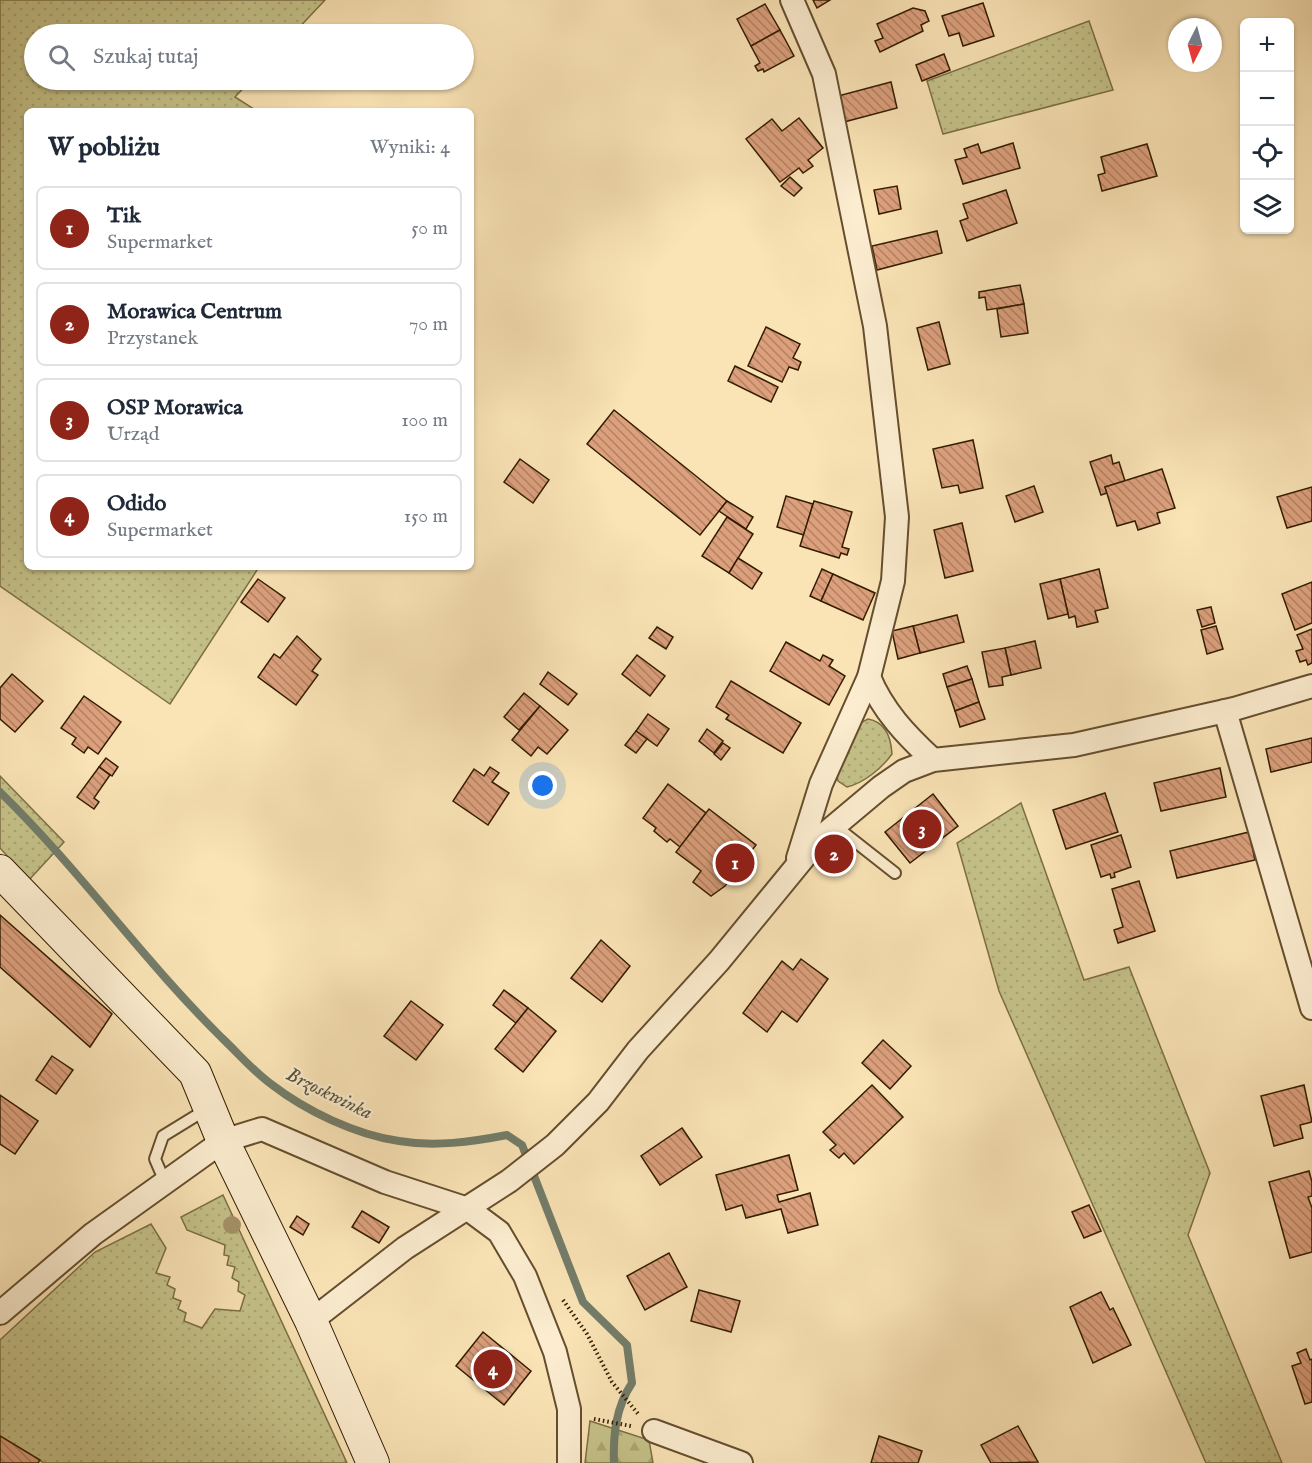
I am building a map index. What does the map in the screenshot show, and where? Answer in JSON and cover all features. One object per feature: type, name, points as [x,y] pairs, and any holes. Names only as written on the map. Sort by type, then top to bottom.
[{"type":"street","points":[[792,0],[824,74],[875,326],[897,517],[893,581],[869,677],[821,784],[794,871]]},
{"type":"street","points":[[869,677],[879,702],[906,735],[933,760]]},
{"type":"street","points":[[311,1321],[405,1248],[509,1181],[555,1145],[598,1102],[638,1050],[719,961],[834,825],[904,771],[933,760],[1074,746],[1225,711],[1312,686]]},
{"type":"street","points":[[1225,711],[1312,1008]]},
{"type":"street","points":[[0,872],[195,1073],[223,1140],[311,1321],[374,1463]]},
{"type":"street","points":[[0,1313],[93,1234],[223,1140],[262,1129],[385,1182],[468,1209],[499,1232],[515,1255],[555,1352],[569,1409],[569,1463]]},
{"type":"street","points":[[654,1431],[741,1463]]},
{"type":"lane","points":[[834,825],[894,873]]},
{"type":"lane","points":[[165,1182],[155,1159],[163,1136],[210,1108]]},
{"type":"path","points":[[560,1296],[587,1334],[622,1398],[654,1431]]},
{"type":"path","points":[[607,1422],[630,1426]]},
{"type":"green space","points":[[0,0],[325,0],[302,24],[24,24],[24,90],[242,90],[235,97],[252,108],[24,108],[24,570],[257,570],[170,704],[0,586]]},
{"type":"green space","points":[[1089,21],[1113,90],[943,134],[927,81]]},
{"type":"green space","points":[[868,719],[879,723],[886,731],[892,754],[872,774],[847,787],[838,781],[836,772],[856,725]]},
{"type":"green space","points":[[0,776],[64,842],[29,880],[0,848]]},
{"type":"green space","points":[[1021,803],[1084,980],[1129,967],[1210,1173],[1188,1235],[1282,1463],[1206,1463],[999,991],[957,843]]},
{"type":"green space","points":[[223,1195],[347,1463],[44,1463],[0,1436],[0,1340],[95,1252],[151,1224],[166,1248],[156,1273],[170,1277],[167,1285],[175,1289],[173,1298],[181,1301],[178,1309],[186,1313],[184,1321],[202,1328],[215,1309],[240,1311],[245,1295],[238,1291],[239,1282],[232,1278],[235,1267],[227,1265],[229,1256],[224,1255],[225,1245],[187,1230],[181,1217]]},
{"type":"green space","points":[[590,1421],[649,1440],[653,1463],[585,1463]]},
{"type":"building","points":[[813,0],[830,0],[817,8]]},
{"type":"building","points":[[983,3],[994,36],[963,46],[959,33],[949,36],[942,16]]},
{"type":"building","points":[[765,4],[780,30],[751,46],[737,19]]},
{"type":"building","points":[[913,8],[925,11],[929,21],[921,25],[923,31],[880,52],[875,41],[883,38],[877,24]]},
{"type":"building","points":[[780,30],[794,56],[764,72],[763,69],[758,71],[755,66],[760,63],[751,46]]},
{"type":"building","points":[[944,54],[950,70],[922,81],[916,65]]},
{"type":"building","points":[[891,82],[897,108],[844,122],[838,96]]},
{"type":"building","points":[[799,118],[823,148],[808,160],[813,166],[803,173],[799,168],[780,182],[746,139],[772,119],[782,131]]},
{"type":"building","points":[[1013,143],[1020,168],[963,184],[955,160],[967,157],[964,149],[978,144],[981,153]]},
{"type":"building","points":[[1147,144],[1157,176],[1102,191],[1098,175],[1105,173],[1101,157]]},
{"type":"building","points":[[790,177],[802,188],[794,196],[781,186]]},
{"type":"building","points":[[897,186],[901,209],[879,214],[874,190]]},
{"type":"building","points":[[1006,190],[1017,223],[967,241],[960,221],[968,218],[963,204]]},
{"type":"building","points":[[937,231],[942,253],[877,270],[872,246]]},
{"type":"building","points":[[1020,285],[1024,304],[987,310],[985,297],[979,298],[979,292]]},
{"type":"building","points":[[1024,304],[1028,333],[1001,337],[997,309]]},
{"type":"building","points":[[939,322],[950,364],[928,370],[917,328]]},
{"type":"building","points":[[766,327],[800,344],[793,358],[801,362],[798,370],[789,367],[782,382],[748,366]]},
{"type":"building","points":[[735,366],[778,387],[771,402],[728,381]]},
{"type":"building","points":[[614,410],[727,501],[700,535],[587,444]]},
{"type":"building","points":[[973,440],[983,488],[960,493],[958,485],[942,488],[933,449]]},
{"type":"building","points":[[1111,455],[1113,464],[1119,462],[1125,481],[1105,487],[1107,493],[1101,495],[1090,462]]},
{"type":"building","points":[[520,459],[549,480],[533,503],[504,482]]},
{"type":"building","points":[[1162,469],[1175,508],[1157,513],[1160,523],[1138,530],[1135,521],[1117,526],[1105,487]]},
{"type":"building","points":[[1034,486],[1043,512],[1015,522],[1006,496]]},
{"type":"building","points":[[1312,487],[1312,521],[1287,528],[1277,497]]},
{"type":"building","points":[[786,496],[813,504],[804,535],[777,527]]},
{"type":"building","points":[[727,501],[753,517],[746,529],[719,511]]},
{"type":"building","points":[[814,501],[852,512],[842,547],[849,549],[847,555],[841,553],[839,558],[800,546]]},
{"type":"building","points":[[727,517],[753,534],[729,573],[702,556]]},
{"type":"building","points":[[962,523],[973,571],[945,578],[934,530]]},
{"type":"building","points":[[738,558],[762,573],[752,589],[729,573]]},
{"type":"building","points":[[822,569],[833,574],[821,601],[810,596]]},
{"type":"building","points":[[1099,569],[1108,608],[1095,611],[1098,622],[1077,627],[1075,616],[1069,618],[1060,579]]},
{"type":"building","points":[[833,574],[875,593],[863,620],[821,601]]},
{"type":"building","points":[[258,579],[285,598],[268,622],[241,602]]},
{"type":"building","points":[[1060,579],[1068,614],[1048,619],[1040,584]]},
{"type":"building","points":[[1312,582],[1312,623],[1295,630],[1282,594]]},
{"type":"building","points":[[1211,607],[1215,623],[1202,627],[1197,610]]},
{"type":"building","points":[[957,615],[964,642],[920,653],[913,626]]},
{"type":"building","points":[[913,626],[920,653],[898,659],[892,631]]},
{"type":"building","points":[[1216,626],[1223,649],[1207,654],[1201,630]]},
{"type":"building","points":[[657,627],[673,637],[666,649],[649,638]]},
{"type":"building","points":[[1312,629],[1312,663],[1308,665],[1306,660],[1300,662],[1296,651],[1303,649],[1297,635]]},
{"type":"building","points":[[297,636],[321,659],[312,671],[318,675],[296,705],[258,677],[274,654],[280,658]]},
{"type":"building","points":[[1035,641],[1041,668],[1011,675],[1005,648]]},
{"type":"building","points":[[786,642],[820,661],[823,655],[833,660],[829,666],[845,676],[829,705],[770,671]]},
{"type":"building","points":[[1005,648],[1011,675],[1002,677],[1003,685],[989,687],[982,652]]},
{"type":"building","points":[[637,655],[665,676],[650,696],[622,674]]},
{"type":"building","points":[[967,666],[972,679],[947,687],[943,674]]},
{"type":"building","points":[[548,672],[577,694],[568,705],[540,684]]},
{"type":"building","points":[[12,674],[43,701],[15,732],[0,719],[0,688]]},
{"type":"building","points":[[972,679],[979,702],[955,711],[947,687]]},
{"type":"building","points":[[731,681],[801,723],[783,753],[726,719],[729,715],[716,707]]},
{"type":"building","points":[[524,693],[540,706],[519,730],[504,717]]},
{"type":"building","points":[[84,696],[121,722],[98,754],[88,747],[84,753],[72,744],[76,738],[61,728]]},
{"type":"building","points":[[979,702],[985,719],[960,727],[955,711]]},
{"type":"building","points":[[540,706],[568,730],[547,754],[538,747],[531,756],[512,740]]},
{"type":"building","points":[[648,714],[669,729],[657,746],[636,731]]},
{"type":"building","points":[[707,729],[723,741],[714,753],[699,741]]},
{"type":"building","points":[[636,731],[647,739],[636,753],[625,745]]},
{"type":"building","points":[[1312,738],[1312,762],[1271,772],[1266,749]]},
{"type":"building","points":[[723,743],[730,748],[721,760],[714,754]]},
{"type":"building","points":[[106,758],[118,767],[112,776],[99,767]]},
{"type":"building","points":[[99,767],[110,775],[94,798],[99,802],[94,809],[77,797]]},
{"type":"building","points":[[490,767],[499,773],[492,782],[509,793],[488,825],[453,801],[474,769],[484,776]]},
{"type":"building","points":[[1220,768],[1226,797],[1161,811],[1154,783]]},
{"type":"building","points":[[668,784],[706,813],[680,847],[670,839],[667,842],[654,831],[656,828],[643,818]]},
{"type":"building","points":[[1105,793],[1118,832],[1066,849],[1053,810]]},
{"type":"building","points":[[933,794],[958,826],[910,863],[885,832]]},
{"type":"building","points":[[709,809],[756,845],[725,886],[711,896],[693,882],[701,871],[676,852]]},
{"type":"building","points":[[1249,832],[1255,860],[1177,878],[1170,851]]},
{"type":"building","points":[[1121,835],[1131,867],[1114,873],[1115,877],[1111,878],[1110,874],[1101,877],[1091,845]]},
{"type":"building","points":[[1139,881],[1155,931],[1118,943],[1114,930],[1123,927],[1112,889]]},
{"type":"building","points":[[0,915],[112,1014],[90,1047],[0,967]]},
{"type":"building","points":[[601,940],[630,966],[602,1002],[571,978]]},
{"type":"building","points":[[801,959],[828,979],[797,1022],[782,1011],[767,1032],[743,1013],[782,961],[793,970]]},
{"type":"building","points":[[504,990],[528,1008],[516,1023],[493,1005]]},
{"type":"building","points":[[411,1001],[443,1025],[416,1060],[384,1036]]},
{"type":"building","points":[[528,1008],[556,1031],[523,1072],[495,1049]]},
{"type":"building","points":[[883,1040],[911,1066],[890,1089],[862,1063]]},
{"type":"building","points":[[52,1056],[73,1070],[56,1094],[36,1080]]},
{"type":"building","points":[[872,1085],[903,1117],[854,1164],[844,1153],[839,1158],[830,1150],[836,1145],[823,1132]]},
{"type":"building","points":[[1304,1085],[1312,1122],[1300,1125],[1303,1138],[1274,1146],[1261,1096]]},
{"type":"building","points":[[0,1095],[38,1121],[15,1154],[0,1144]]},
{"type":"building","points":[[682,1128],[702,1157],[660,1185],[641,1156]]},
{"type":"building","points":[[789,1155],[798,1190],[777,1195],[779,1202],[810,1193],[818,1225],[788,1233],[781,1209],[746,1218],[742,1205],[726,1210],[716,1175]]},
{"type":"building","points":[[1309,1171],[1312,1182],[1312,1196],[1308,1197],[1312,1208],[1312,1252],[1290,1258],[1269,1182]]},
{"type":"building","points":[[1089,1205],[1101,1231],[1084,1238],[1072,1212]]},
{"type":"building","points":[[362,1211],[389,1227],[379,1243],[352,1227]]},
{"type":"building","points":[[297,1216],[309,1224],[303,1235],[290,1227]]},
{"type":"building","points":[[669,1253],[687,1287],[645,1310],[627,1276]]},
{"type":"building","points":[[699,1290],[740,1301],[731,1332],[691,1321]]},
{"type":"building","points":[[1101,1292],[1110,1310],[1113,1308],[1131,1345],[1093,1363],[1070,1307]]},
{"type":"building","points":[[483,1332],[531,1371],[504,1405],[456,1366]]},
{"type":"building","points":[[1306,1349],[1310,1360],[1312,1359],[1312,1402],[1305,1404],[1292,1366],[1301,1363],[1297,1353]]},
{"type":"building","points":[[1018,1426],[1038,1462],[991,1463],[981,1445]]},
{"type":"building","points":[[0,1436],[40,1460],[38,1463],[0,1463]]},
{"type":"building","points":[[879,1436],[922,1451],[918,1463],[871,1463]]},
{"type":"waterway","name":"Brzoskwinka","points":[[0,792],[57,852],[193,1008],[252,1068],[285,1094],[332,1120],[383,1138],[412,1143],[440,1144],[507,1135],[522,1145],[583,1302],[627,1345],[632,1383],[619,1411],[614,1442],[614,1463]]},
{"type":"place","name":"OSP Morawica","points":[[922,829]]},
{"type":"place","name":"Morawica Centrum","points":[[834,854]]},
{"type":"place","name":"Tik","points":[[735,863]]},
{"type":"place","name":"Odido","points":[[493,1369]]}]
